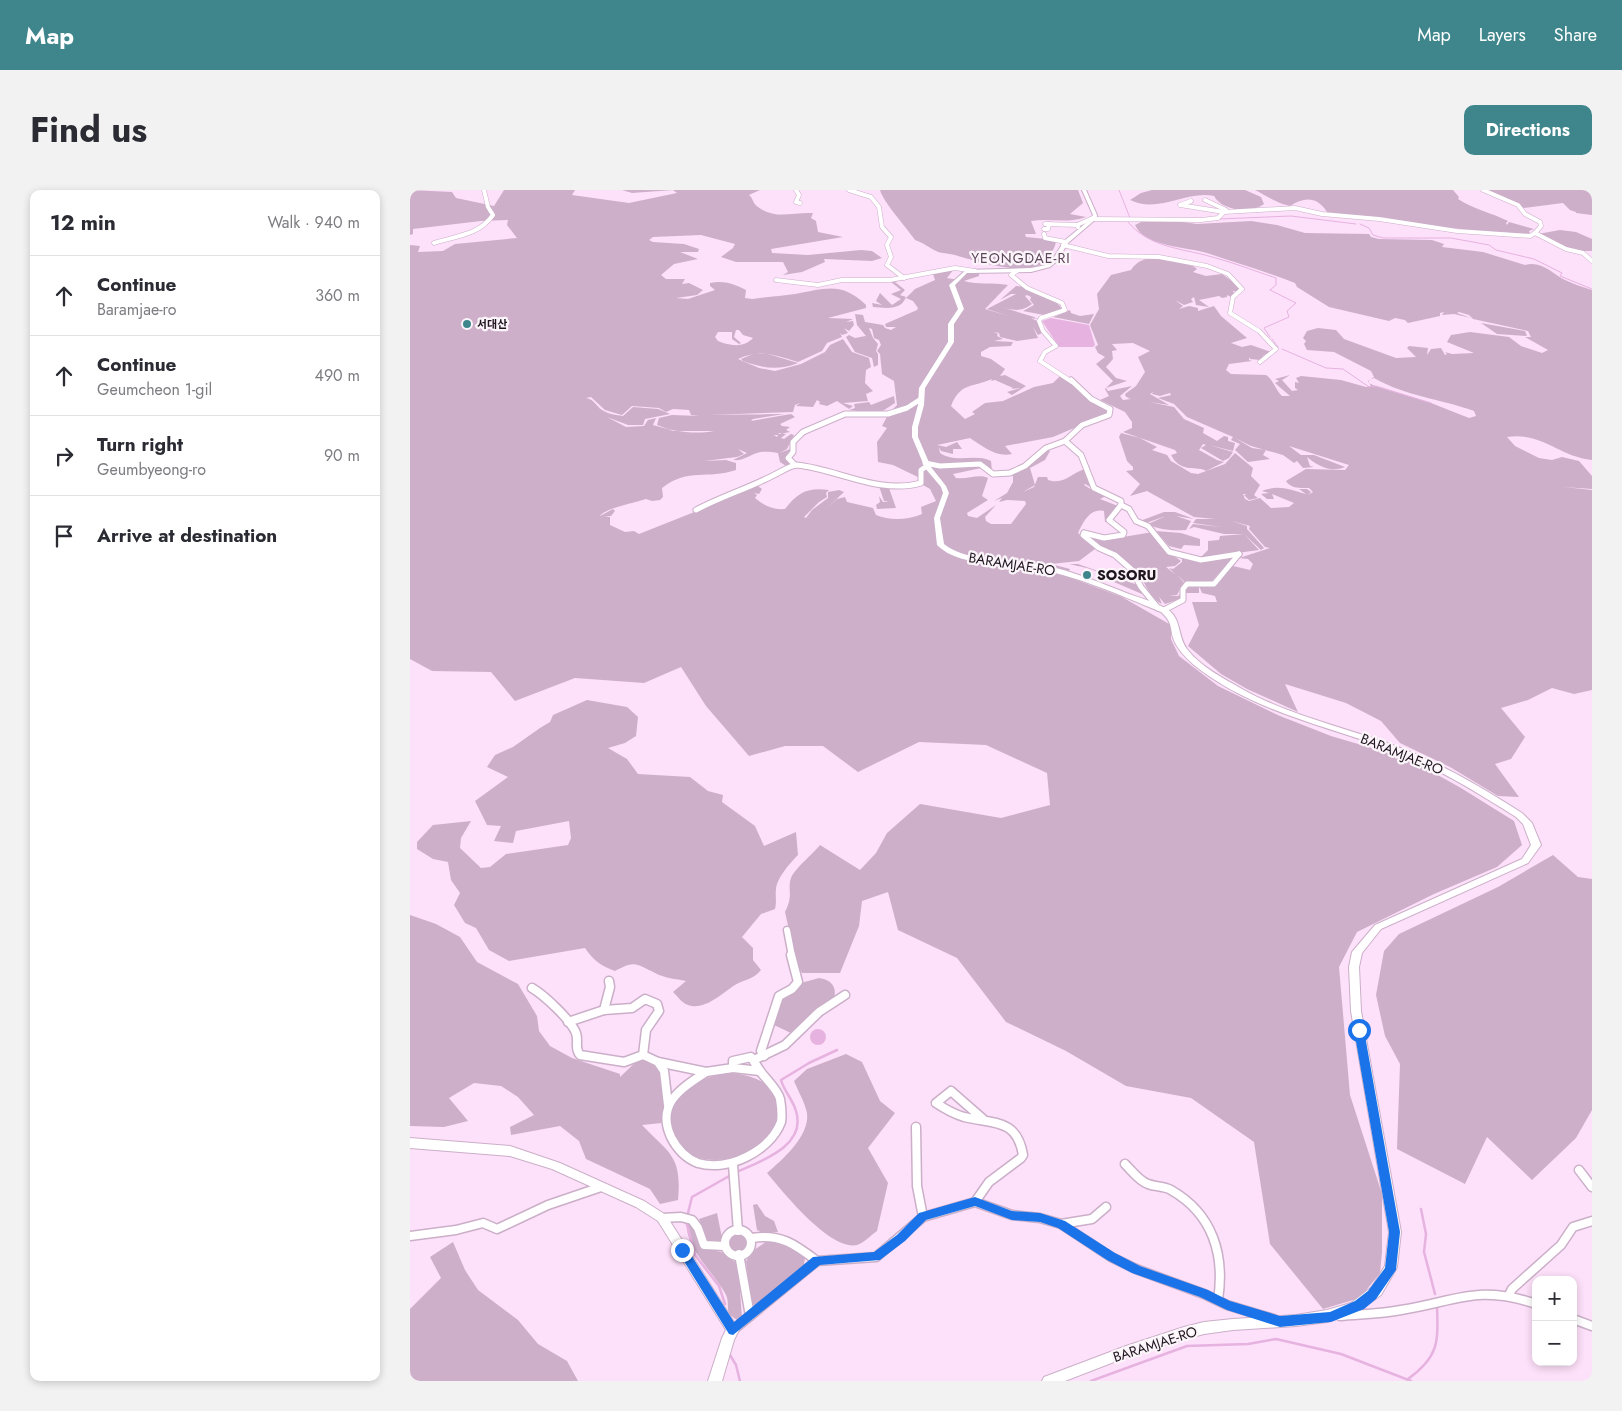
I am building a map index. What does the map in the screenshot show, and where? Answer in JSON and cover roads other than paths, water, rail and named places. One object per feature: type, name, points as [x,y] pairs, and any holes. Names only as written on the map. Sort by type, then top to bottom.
[{"type":"street","points":[[434,243],[478,232],[485,226],[494,215],[486,204],[484,190]]},
{"type":"street","points":[[796,190],[799,194],[796,202],[800,203]]},
{"type":"street","points":[[849,190],[871,197],[879,207],[882,227],[891,237],[887,245],[891,257],[887,266],[904,278]]},
{"type":"street","points":[[1084,190],[1094,218],[1124,222],[1163,219],[1187,221],[1215,219],[1224,212]]},
{"type":"street","points":[[1191,201],[1180,204],[1224,212],[1295,208],[1322,214],[1379,219],[1456,231],[1530,236],[1541,226],[1540,222],[1525,214],[1518,205],[1483,190]]},
{"type":"street","points":[[1205,200],[1232,211]]},
{"type":"street","name":"BARAMJAE-RO","points":[[1049,1381],[1162,1339],[1204,1328],[1331,1317],[1360,1305],[1372,1295],[1391,1270],[1395,1232],[1356,1011],[1354,967],[1357,952],[1378,927],[1511,868],[1525,860],[1536,846],[1527,824],[1519,816],[1437,766],[1401,751],[1289,712],[1238,690],[1218,678],[1182,648],[1177,639],[1176,622],[1161,609],[1058,571],[1025,564],[956,555],[945,549],[940,539],[937,518],[946,493],[944,487],[926,464],[915,437],[922,388],[951,342],[951,324],[961,309],[952,285],[962,274],[975,271],[1017,271],[1039,269],[1048,266],[1055,260],[1065,243],[1078,227],[1094,218]]},
{"type":"street","points":[[1078,227],[1047,224],[1048,229],[1044,231],[1045,238],[1108,256],[1174,259],[1192,265],[1207,266],[1228,274],[1242,289],[1239,294],[1233,297],[1230,313],[1260,331],[1276,348],[1260,362]]},
{"type":"street","points":[[1062,229],[1078,227]]},
{"type":"street","points":[[1535,233],[1566,249],[1583,253],[1592,261]]},
{"type":"street","points":[[776,280],[818,285],[842,280],[871,282],[904,278],[955,268],[975,271]]},
{"type":"street","points":[[921,399],[907,408],[888,414],[845,414],[804,432],[793,442],[793,452],[788,458],[795,465],[838,477],[897,487],[921,483],[922,470],[926,464],[940,466],[980,464],[993,474],[1007,474],[1025,466],[1046,448],[1065,441],[1082,424],[1109,415],[1110,409],[1089,396],[1062,374],[1044,366],[1040,361],[1045,352],[1056,346],[1043,331],[1039,321],[1041,318],[1065,310],[1062,303],[1023,286],[1013,278],[1011,275],[1017,271]]},
{"type":"street","points":[[1065,441],[1079,450],[1094,481],[1094,488],[1121,501],[1121,505],[1129,509],[1136,521],[1148,526],[1169,552],[1201,560],[1235,553],[1239,554],[1218,576],[1214,584],[1187,584],[1183,589],[1183,600],[1161,609],[1152,597],[1141,588],[1131,569],[1115,555],[1099,548],[1083,535],[1088,533],[1104,538],[1123,535],[1124,532],[1110,524],[1109,520],[1121,505]]},
{"type":"street","points":[[696,510],[718,498],[745,490],[795,465]]},
{"type":"street","points":[[764,1056],[761,1051],[779,996],[792,989],[798,982],[787,930]]},
{"type":"street","points":[[604,1010],[610,987],[609,981]]},
{"type":"street","points":[[532,988],[538,990],[554,1010],[577,1033],[576,1048],[580,1055],[624,1062],[643,1055],[658,1062],[706,1072],[733,1068],[760,1072]]},
{"type":"street","points":[[733,1068],[733,1061],[745,1058],[754,1060],[785,1045],[819,1012],[845,995]]},
{"type":"street","points":[[568,1022],[604,1010],[632,1008],[645,1000],[651,1000],[656,1004],[659,1011],[646,1030],[643,1055]]},
{"type":"street","points":[[706,1072],[682,1088],[668,1105],[664,1117],[667,1132],[680,1154],[697,1163],[733,1170],[778,1133],[781,1124],[782,1102],[771,1082],[760,1072],[754,1060]]},
{"type":"street","points":[[658,1062],[664,1070],[668,1105]]},
{"type":"street","points":[[975,1202],[980,1191],[988,1182],[1020,1160],[1023,1155],[1020,1142],[1009,1128],[1001,1123],[966,1118],[950,1112],[936,1103],[951,1092],[983,1119]]},
{"type":"street","points":[[916,1127],[917,1186],[923,1216]]},
{"type":"street","points":[[410,1143],[510,1151],[556,1166],[640,1204],[662,1218],[731,1334]]},
{"type":"street","points":[[1125,1164],[1145,1183],[1170,1190],[1193,1208],[1213,1232],[1222,1262],[1218,1300]]},
{"type":"street","points":[[733,1170],[738,1231]]},
{"type":"street","points":[[1579,1170],[1592,1187]]},
{"type":"street","points":[[410,1236],[456,1230],[482,1223],[497,1229],[548,1206],[601,1187]]},
{"type":"street","points":[[715,1381],[722,1355],[731,1334],[817,1261],[876,1257],[901,1238],[923,1216],[975,1202],[1012,1215],[1040,1218],[1061,1224],[1111,1257],[1136,1269],[1280,1322]]},
{"type":"street","points":[[1061,1224],[1089,1220],[1102,1214],[1106,1207]]},
{"type":"street","points":[[662,1218],[687,1218],[698,1224],[704,1245],[714,1248],[725,1246]]},
{"type":"street","points":[[1509,1295],[1512,1289],[1561,1245],[1573,1227],[1592,1221]]},
{"type":"street","points":[[738,1231],[746,1232],[752,1238],[750,1248],[739,1254],[731,1254],[725,1246],[726,1238],[738,1231]]},
{"type":"street","points":[[752,1238],[762,1235],[786,1238],[817,1261]]},
{"type":"street","points":[[739,1254],[750,1316]]},
{"type":"street","points":[[1331,1317],[1407,1310],[1473,1292],[1509,1295],[1532,1303]]},
{"type":"street","points":[[1577,1320],[1592,1326]]},
{"type":"waterway","points":[[1119,190],[1130,218]]},
{"type":"waterway","points":[[1219,219],[1291,216],[1356,224]]},
{"type":"waterway","points":[[1128,222],[1145,236],[1164,245],[1214,257],[1276,278],[1276,285],[1270,290],[1296,303],[1287,311],[1289,317],[1264,328],[1270,337]]},
{"type":"waterway","points":[[1360,224],[1369,228],[1373,235],[1383,238],[1451,238],[1489,245],[1496,250],[1534,259],[1562,273],[1560,276],[1592,289]]},
{"type":"waterway","points":[[1272,339],[1278,347]]},
{"type":"waterway","points":[[1282,349],[1326,368],[1343,369],[1369,387],[1376,386],[1431,403]]},
{"type":"waterway","points":[[737,1172],[758,1163],[780,1150],[795,1134],[798,1123],[796,1111],[781,1080],[809,1063],[837,1050]]},
{"type":"waterway","points":[[687,1217],[692,1197],[731,1175]]},
{"type":"waterway","points":[[1421,1209],[1426,1234],[1424,1252],[1435,1294]]},
{"type":"waterway","points":[[686,1221],[695,1255],[719,1286],[725,1304]]},
{"type":"waterway","points":[[1408,1379],[1432,1355],[1437,1338],[1437,1305]]},
{"type":"waterway","points":[[1091,1381],[1187,1346],[1248,1344],[1276,1339],[1341,1354],[1411,1381]]},
{"type":"waterway","points":[[730,1355],[736,1365],[740,1381]]},
{"type":"place","name":"서대산","points":[[467,324]]},
{"type":"place","name":"SOSORU","points":[[1087,575]]},
{"type":"district","name":"YEONGDAE-RI","points":[[1021,258]]}]
